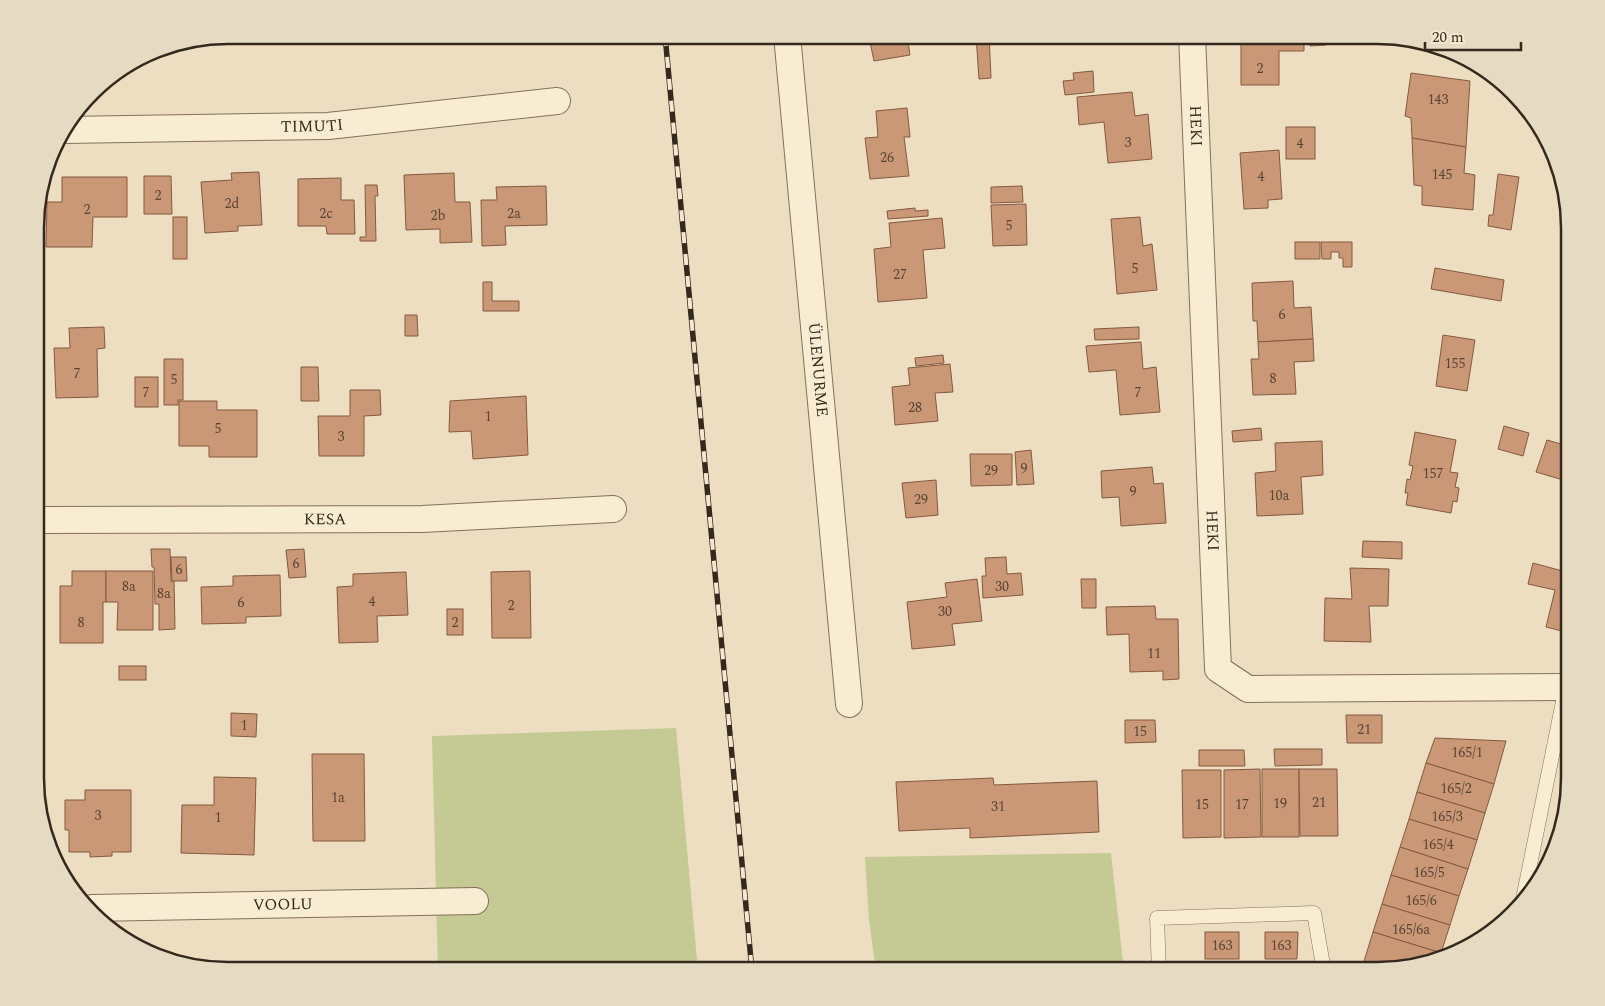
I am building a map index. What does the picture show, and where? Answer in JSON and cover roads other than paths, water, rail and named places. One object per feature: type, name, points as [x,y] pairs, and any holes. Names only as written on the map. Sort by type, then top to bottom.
[{"type":"street","name":"ÜLENURME","points":[[788,44],[849,704]]},
{"type":"street","name":"HEKI","points":[[1192,44],[1218,669],[1248,689],[1561,687]]},
{"type":"street","name":"TIMUTI","points":[[72,130],[328,126],[557,102]]},
{"type":"street","name":"KESA","points":[[44,520],[422,519],[613,509]]},
{"type":"street","name":"VOOLU","points":[[98,908],[475,901]]},
{"type":"lane","points":[[1526,887],[1561,720]]},
{"type":"lane","points":[[1159,962],[1157,918],[1314,913],[1322,962]]},
{"type":"railway","points":[[666,44],[751,962]]}]
